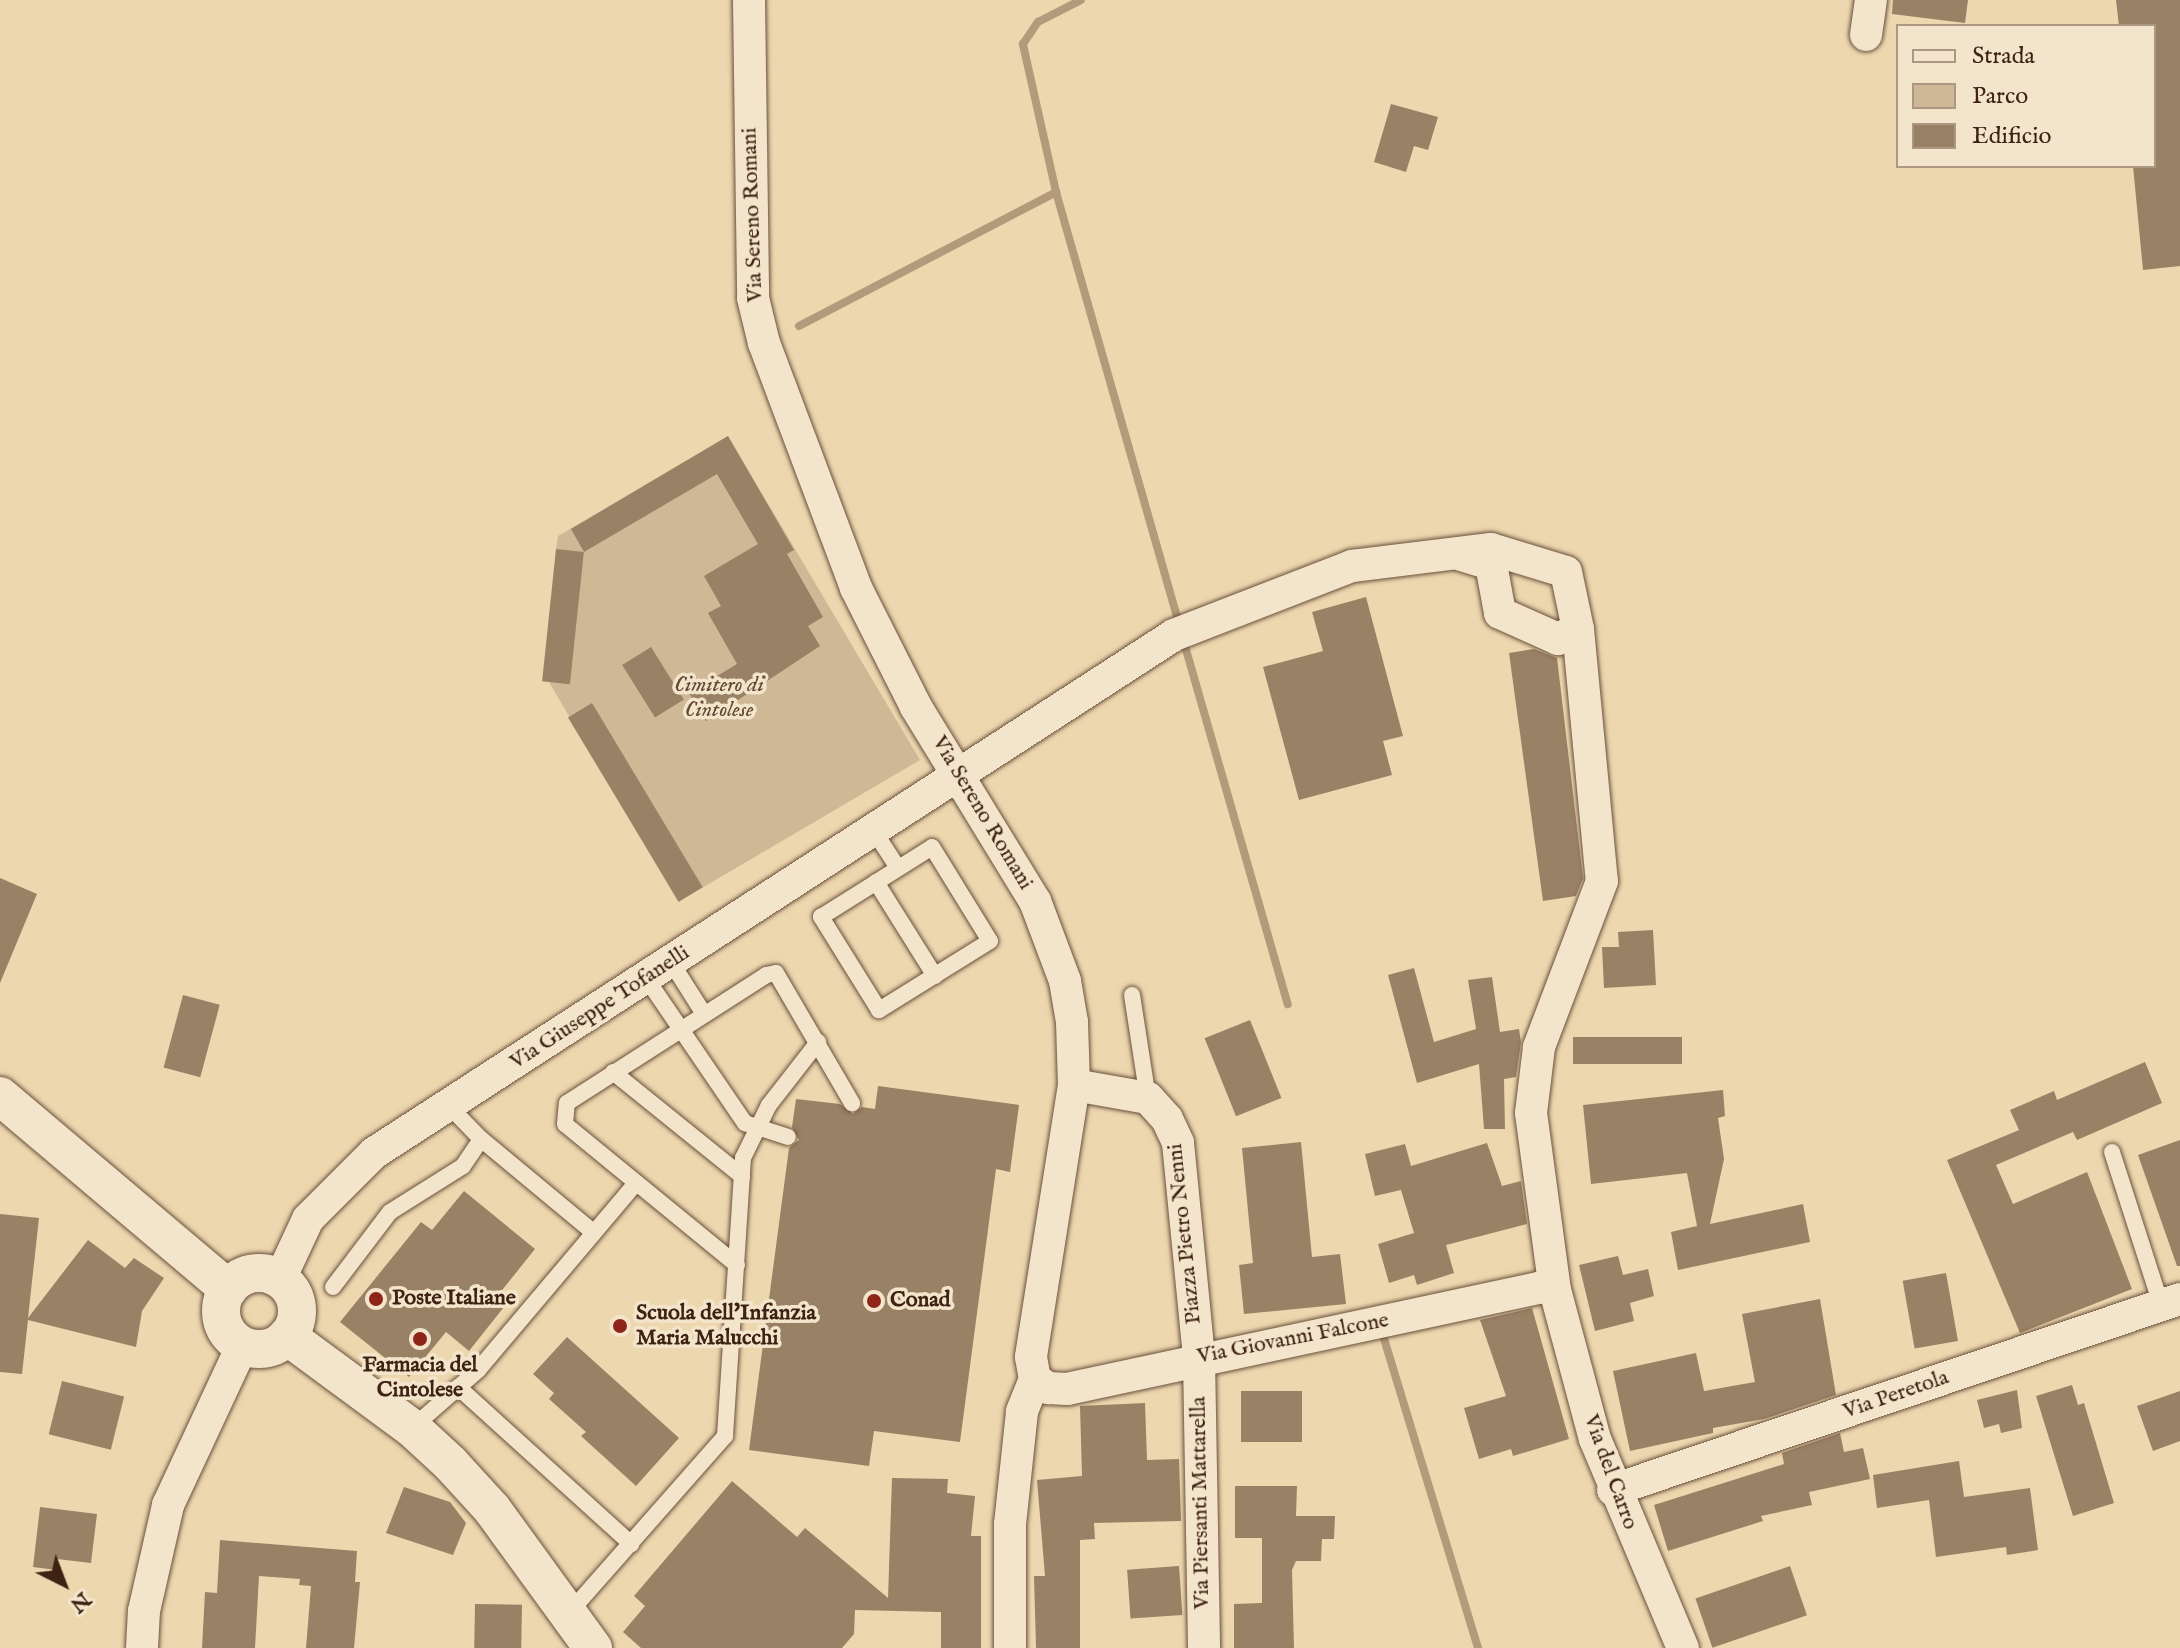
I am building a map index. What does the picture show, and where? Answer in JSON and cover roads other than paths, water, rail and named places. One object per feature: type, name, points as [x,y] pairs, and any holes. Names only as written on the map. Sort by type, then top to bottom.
[{"type":"street","name":"Via Sereno Romani","points":[[749,0],[753,298],[764,343],[856,588],[916,707],[1035,901],[1058,960],[1072,1022],[1074,1085],[1031,1357],[1035,1379],[1022,1412],[1010,1524],[1010,1648]]},
{"type":"street","points":[[1866,35],[1871,0]]},
{"type":"street","name":"Via Giuseppe Tofanelli","points":[[280,1279],[308,1219],[345,1176],[448,1105],[1188,628],[1352,566],[1491,549],[1566,572],[1578,629]]},
{"type":"street","points":[[1458,554],[1491,564],[1500,613],[1558,639],[1578,629]]},
{"type":"street","name":"Via del Carro","points":[[1578,629],[1602,881],[1559,985],[1539,1047],[1531,1113],[1555,1290],[1613,1490],[1683,1648]]},
{"type":"street","points":[[1074,1085],[1148,1098]]},
{"type":"street","points":[[0,1096],[228,1289]]},
{"type":"street","name":"Piazza Pietro Nenni","points":[[1148,1098],[1167,1119],[1178,1143],[1199,1358]]},
{"type":"street","points":[[258,1273],[280,1279],[295,1300],[297,1312],[287,1336],[266,1348],[242,1346],[222,1321],[228,1289],[258,1273]]},
{"type":"street","name":"Via Giovanni Falcone","points":[[1035,1379],[1048,1388],[1067,1389],[1199,1358],[1541,1287],[1555,1290]]},
{"type":"street","name":"Via Peretola","points":[[1613,1490],[2171,1302]]},
{"type":"street","points":[[287,1336],[412,1428],[492,1509],[593,1648]]},
{"type":"street","points":[[142,1648],[144,1611],[168,1505],[242,1346]]},
{"type":"street","name":"Via Piersanti Mattarella","points":[[1199,1358],[1204,1648]]},
{"type":"lane","points":[[874,831],[898,868]]},
{"type":"lane","points":[[932,847],[990,941],[879,1010],[821,917],[898,868],[932,847]]},
{"type":"lane","points":[[876,882],[935,976]]},
{"type":"lane","points":[[658,970],[704,1014]]},
{"type":"lane","points":[[658,970],[681,1029],[745,1123],[788,1137]]},
{"type":"lane","points":[[737,1265],[636,1183],[563,1118],[567,1103],[704,1014],[776,973],[852,1103]]},
{"type":"lane","points":[[1132,995],[1148,1098]]},
{"type":"lane","points":[[569,1613],[725,1436],[743,1158],[769,1105],[818,1042]]},
{"type":"lane","points":[[613,1072],[742,1176]]},
{"type":"lane","points":[[448,1105],[481,1139],[592,1231]]},
{"type":"lane","points":[[333,1287],[390,1212],[463,1166],[481,1139]]},
{"type":"lane","points":[[2112,1152],[2171,1302]]},
{"type":"lane","points":[[412,1428],[478,1370],[592,1231],[636,1183]]},
{"type":"lane","points":[[458,1387],[631,1544]]},
{"type":"waterway","points":[[799,326],[1056,192],[1023,44],[1038,22],[1081,0]]},
{"type":"waterway","points":[[1056,192],[1180,626]]},
{"type":"waterway","points":[[1183,639],[1288,1004]]},
{"type":"waterway","points":[[1382,1332],[1478,1648]]},
{"type":"place","name":"Poste Italiane","points":[[376,1299]]},
{"type":"place","name":"Conad","points":[[874,1301]]},
{"type":"place","name":"Scuola dell'Infanzia Maria Malucchi","points":[[620,1326]]},
{"type":"place","name":"Farmacia del Cintolese","points":[[420,1339]]},
{"type":"park label","name":"Cimitero di Cintolese","points":[[719,698]]}]
